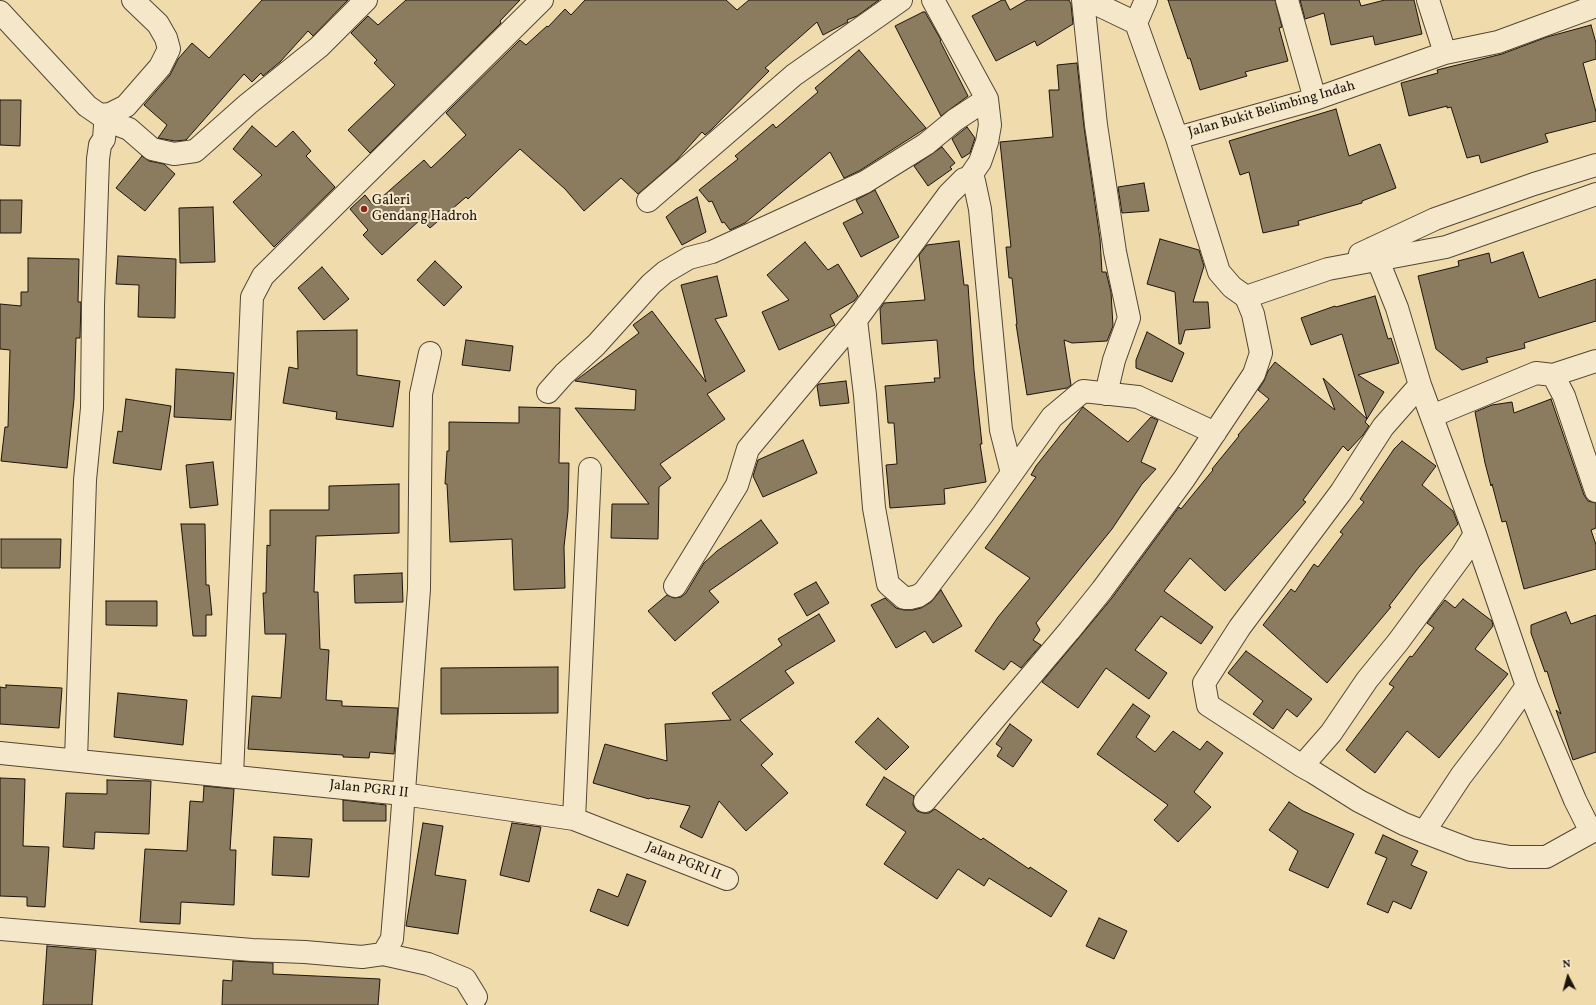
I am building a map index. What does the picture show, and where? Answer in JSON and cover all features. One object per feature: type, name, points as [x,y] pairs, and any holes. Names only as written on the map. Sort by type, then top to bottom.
[{"type":"street","points":[[76,760],[84,480],[92,408],[93,305],[98,159],[100,144],[104,139],[108,119],[126,106],[160,67],[169,49],[166,38],[158,24],[133,0]]},
{"type":"street","points":[[232,776],[252,297],[263,276],[542,0]]},
{"type":"street","points":[[648,201],[794,75],[901,0]]},
{"type":"street","points":[[675,586],[737,485],[748,449],[856,320],[949,194],[964,179],[969,178],[980,162],[987,142],[990,125],[987,99],[933,0]]},
{"type":"street","points":[[1083,0],[1096,125],[1115,252],[1129,318],[1114,360],[1106,394]]},
{"type":"street","points":[[1088,0],[1136,23]]},
{"type":"street","points":[[1146,0],[1136,23],[1176,138]]},
{"type":"street","points":[[1287,0],[1315,99]]},
{"type":"street","points":[[1428,0],[1445,53]]},
{"type":"street","points":[[0,12],[87,106],[116,124],[129,128],[152,149],[174,154],[195,151],[248,104],[319,47],[362,1]]},
{"type":"street","name":"Jalan Bukit Belimbing Indah","points":[[1246,297],[1232,287],[1219,272],[1176,138],[1315,99],[1445,53],[1498,42],[1582,6]]},
{"type":"street","points":[[548,392],[564,374],[596,345],[651,284],[665,272],[689,258],[712,252],[865,182],[926,144],[954,120],[987,99]]},
{"type":"street","points":[[1375,254],[1435,219],[1534,184],[1596,165]]},
{"type":"street","points":[[969,178],[974,181],[980,209],[991,342],[1001,430],[1012,473]]},
{"type":"street","points":[[924,801],[1093,602],[1184,479],[1254,374],[1261,354],[1253,314],[1246,297],[1375,254],[1446,247],[1596,194]]},
{"type":"street","points":[[1375,254],[1397,308],[1420,385],[1475,534],[1527,686],[1575,800],[1593,831],[1546,857],[1510,857],[1471,850],[1404,824],[1358,802],[1208,705],[1204,683],[1240,627],[1341,492],[1383,427],[1420,385]]},
{"type":"street","points":[[856,320],[866,401],[874,508],[888,584],[904,598],[918,596],[924,592],[983,514],[1052,417],[1083,391],[1138,397],[1215,433]]},
{"type":"street","points":[[383,954],[392,939],[419,589],[421,394],[430,352]]},
{"type":"street","points":[[1432,416],[1536,373],[1553,375],[1596,361]]},
{"type":"street","points":[[1553,375],[1564,396],[1596,491]]},
{"type":"street","points":[[574,819],[590,469]]},
{"type":"street","points":[[1302,766],[1331,733],[1367,680],[1398,642],[1462,555],[1475,534]]},
{"type":"street","points":[[1424,832],[1461,776],[1527,686]]},
{"type":"street","name":"Jalan PGRI II","points":[[0,753],[403,794],[574,819],[727,879]]},
{"type":"street","points":[[0,929],[252,950],[305,952],[362,957],[383,954],[428,964],[465,979],[476,997]]},
{"type":"building","points":[[262,0],[348,0],[313,36],[308,31],[280,62],[263,76],[261,73],[252,82],[244,74],[186,140],[175,141],[158,138],[167,125],[144,105],[170,75],[178,59],[192,43],[209,58]]},
{"type":"building","points":[[406,0],[520,0],[500,21],[501,23],[370,153],[348,130],[395,85],[374,63],[377,60],[351,33],[368,16],[378,25]]},
{"type":"building","points":[[585,0],[726,0],[737,10],[749,0],[879,0],[857,16],[847,20],[848,22],[823,35],[817,22],[765,68],[769,71],[711,130],[705,135],[702,132],[675,162],[638,194],[621,178],[584,211],[565,189],[520,149],[468,199],[466,197],[430,228],[421,219],[382,255],[363,235],[368,230],[350,209],[365,195],[373,205],[424,160],[431,168],[466,135],[446,113],[520,40],[526,45],[547,26],[548,27],[565,9],[571,15]]},
{"type":"building","points":[[1002,0],[1005,0],[1010,10],[1027,0],[1069,0],[1071,4],[1073,24],[1037,46],[1035,41],[996,61],[972,16]]},
{"type":"building","points":[[1168,0],[1275,0],[1282,27],[1279,28],[1288,61],[1245,72],[1247,76],[1200,90],[1190,58],[1188,59]]},
{"type":"building","points":[[1300,0],[1359,0],[1361,6],[1385,0],[1414,0],[1422,34],[1375,45],[1373,36],[1331,45],[1324,13],[1305,19]]},
{"type":"building","points":[[925,12],[941,40],[940,41],[968,96],[941,116],[895,26]]},
{"type":"building","points":[[1591,25],[1596,43],[1596,59],[1583,63],[1596,112],[1596,121],[1545,134],[1548,142],[1481,163],[1479,155],[1467,158],[1451,107],[1447,108],[1447,106],[1409,116],[1401,83],[1438,73],[1437,70],[1502,54],[1547,37]]},
{"type":"building","points":[[859,50],[926,128],[859,171],[844,178],[830,152],[745,223],[730,230],[724,222],[722,223],[712,201],[709,202],[699,190],[738,159],[735,156],[773,124],[776,128],[818,92],[815,88]]},
{"type":"building","points":[[1077,63],[1084,127],[1100,239],[1102,272],[1106,272],[1111,292],[1113,326],[1107,341],[1072,343],[1064,340],[1071,385],[1067,388],[1027,395],[1016,324],[1012,278],[1009,278],[1006,247],[1011,247],[1000,142],[1053,137],[1049,90],[1059,90],[1057,65]]},
{"type":"building","points":[[0,100],[21,100],[20,146],[0,145]]},
{"type":"building","points":[[1336,109],[1349,156],[1380,144],[1396,188],[1362,201],[1362,203],[1298,221],[1299,225],[1263,233],[1249,172],[1240,175],[1229,141]]},
{"type":"building","points":[[252,126],[276,147],[293,131],[311,151],[306,156],[335,187],[274,247],[233,202],[262,175],[233,149]]},
{"type":"building","points":[[967,127],[975,138],[970,153],[962,158],[952,139]]},
{"type":"building","points":[[942,147],[955,163],[950,167],[952,169],[928,186],[914,166]]},
{"type":"building","points":[[142,156],[149,161],[164,164],[175,174],[145,211],[116,188]]},
{"type":"building","points":[[1144,183],[1149,211],[1122,213],[1118,187]]},
{"type":"building","points":[[875,190],[899,237],[861,257],[843,223],[863,213],[856,200]]},
{"type":"building","points":[[697,197],[706,232],[682,245],[666,217],[676,209]]},
{"type":"building","points":[[0,200],[22,200],[21,233],[0,233]]},
{"type":"building","points":[[213,207],[215,262],[180,263],[179,208]]},
{"type":"building","points":[[1160,239],[1199,250],[1204,266],[1193,302],[1208,302],[1210,328],[1185,330],[1181,344],[1179,344],[1175,292],[1147,284]]},
{"type":"building","points":[[959,241],[964,285],[968,285],[974,370],[982,444],[980,444],[986,482],[944,489],[945,504],[890,508],[886,465],[897,464],[894,423],[888,423],[885,386],[935,382],[934,378],[940,378],[937,340],[882,344],[880,309],[884,303],[925,300],[919,255],[927,245]]},
{"type":"building","points":[[805,242],[828,270],[838,264],[858,296],[854,301],[830,315],[835,325],[779,350],[762,312],[789,300],[767,275]]},
{"type":"building","points":[[1523,252],[1539,298],[1596,279],[1596,321],[1524,343],[1525,348],[1486,358],[1488,362],[1462,370],[1436,349],[1418,276],[1459,266],[1458,261],[1489,253],[1491,263]]},
{"type":"building","points":[[118,256],[176,259],[175,318],[138,317],[139,285],[116,284]]},
{"type":"building","points":[[28,258],[79,259],[78,302],[81,302],[80,338],[76,338],[74,399],[67,468],[1,461],[5,427],[8,427],[10,350],[0,349],[0,304],[21,306],[21,292],[28,292]]},
{"type":"building","points":[[435,261],[462,287],[444,306],[417,280]]},
{"type":"building","points":[[322,267],[349,299],[324,320],[298,288]]},
{"type":"building","points":[[717,276],[727,316],[715,319],[745,371],[707,394],[725,419],[660,464],[671,478],[659,487],[658,539],[611,538],[612,504],[649,504],[575,408],[635,410],[636,390],[575,381],[639,333],[633,325],[652,311],[706,382],[681,285]]},
{"type":"building","points":[[1375,296],[1388,339],[1391,338],[1399,363],[1358,375],[1384,392],[1367,419],[1342,334],[1311,345],[1301,318],[1335,306],[1336,307]]},
{"type":"building","points":[[357,330],[357,375],[400,381],[393,427],[336,419],[337,412],[283,403],[289,367],[298,369],[297,331]]},
{"type":"building","points":[[1147,332],[1184,353],[1172,382],[1136,368],[1136,360]]},
{"type":"building","points":[[466,340],[513,346],[510,371],[462,365]]},
{"type":"building","points":[[1275,362],[1335,410],[1323,378],[1367,419],[1365,422],[1369,426],[1363,435],[1348,451],[1343,446],[1303,500],[1306,502],[1225,591],[1190,558],[1164,591],[1213,627],[1201,644],[1161,616],[1135,650],[1167,673],[1149,699],[1106,668],[1078,708],[1042,682],[1112,598],[1179,507],[1181,509],[1213,470],[1212,469],[1239,436],[1238,435],[1269,399],[1258,390],[1268,371]]},
{"type":"building","points":[[176,369],[234,373],[231,420],[174,417]]},
{"type":"building","points":[[846,381],[849,403],[820,406],[817,386],[819,384]]},
{"type":"building","points":[[126,399],[171,406],[161,470],[113,463],[118,431],[122,432]]},
{"type":"building","points":[[1551,399],[1584,495],[1588,501],[1596,503],[1596,528],[1591,530],[1596,545],[1596,569],[1524,589],[1506,521],[1502,522],[1492,484],[1491,486],[1475,412],[1492,405],[1512,402],[1514,413]]},
{"type":"building","points":[[519,407],[560,408],[559,463],[569,463],[568,511],[564,547],[565,588],[514,590],[512,539],[450,542],[447,484],[445,484],[447,451],[449,451],[449,422],[519,423]]},
{"type":"building","points":[[1083,407],[1128,442],[1151,417],[1158,420],[1141,462],[1156,469],[1142,484],[1112,529],[1036,623],[1040,630],[1033,640],[1041,645],[1021,668],[1011,661],[1004,670],[975,651],[998,617],[1030,578],[985,548],[1036,477],[1031,475],[1036,466]]},
{"type":"building","points":[[803,440],[817,473],[763,497],[753,476],[758,460]]},
{"type":"building","points":[[1402,441],[1436,466],[1422,485],[1453,511],[1458,524],[1419,567],[1389,606],[1391,607],[1327,683],[1263,625],[1291,589],[1295,592],[1314,564],[1318,567],[1343,534],[1340,532],[1364,502],[1360,499],[1394,449]]},
{"type":"building","points":[[213,462],[218,505],[190,508],[186,465]]},
{"type":"building","points":[[399,484],[399,533],[316,536],[314,592],[318,592],[320,649],[329,650],[326,700],[342,701],[342,706],[398,708],[394,754],[370,752],[369,758],[248,749],[252,696],[281,698],[286,634],[265,634],[263,593],[266,593],[267,545],[270,546],[270,510],[329,510],[329,486]]},
{"type":"building","points":[[761,520],[778,543],[709,591],[719,602],[675,641],[648,611],[667,595],[674,598],[681,597],[686,593],[704,563],[717,551]]},
{"type":"building","points":[[181,524],[205,524],[206,585],[209,585],[212,615],[206,615],[206,636],[193,636]]},
{"type":"building","points":[[1,539],[61,539],[60,568],[1,568]]},
{"type":"building","points":[[402,573],[403,602],[355,603],[354,575]]},
{"type":"building","points":[[816,582],[829,603],[807,616],[794,594]]},
{"type":"building","points":[[941,590],[962,626],[933,643],[925,631],[896,648],[871,605],[885,598],[896,608],[913,610],[921,608],[931,602]]},
{"type":"building","points":[[1463,599],[1492,621],[1493,626],[1475,649],[1508,674],[1439,758],[1407,731],[1375,773],[1346,750],[1394,687],[1389,684],[1434,628],[1427,623],[1445,600],[1455,608]]},
{"type":"building","points":[[106,601],[157,601],[157,626],[106,625]]},
{"type":"building","points":[[1566,612],[1571,624],[1596,615],[1596,752],[1573,760],[1556,710],[1561,714],[1547,671],[1545,672],[1531,633],[1531,625]]},
{"type":"building","points":[[819,614],[835,641],[785,671],[794,683],[740,720],[773,754],[761,765],[788,793],[746,831],[719,801],[702,838],[680,827],[690,806],[649,799],[593,783],[605,744],[667,761],[665,724],[731,720],[712,693],[782,645],[778,639]]},
{"type":"building","points":[[1246,651],[1312,699],[1297,717],[1287,709],[1273,729],[1253,714],[1263,701],[1228,673]]},
{"type":"building","points":[[558,667],[558,713],[441,714],[441,668]]},
{"type":"building","points":[[6,685],[62,688],[59,728],[0,724],[0,687],[6,688]]},
{"type":"building","points":[[118,693],[187,700],[183,745],[114,737]]},
{"type":"building","points":[[1133,704],[1150,716],[1136,737],[1155,752],[1173,731],[1200,750],[1207,741],[1223,753],[1194,792],[1211,807],[1178,842],[1154,820],[1168,805],[1097,754]]},
{"type":"building","points":[[878,718],[909,747],[886,770],[855,742]]},
{"type":"building","points":[[1010,724],[1032,740],[1013,767],[997,756],[1002,748],[996,744]]},
{"type":"building","points":[[884,777],[914,796],[913,805],[917,811],[929,813],[935,809],[981,840],[983,838],[1029,869],[1030,867],[1067,891],[1051,917],[989,878],[984,886],[958,869],[937,899],[884,864],[906,832],[866,805]]},
{"type":"building","points":[[0,778],[25,779],[23,846],[49,847],[45,907],[27,906],[27,897],[0,896]]},
{"type":"building","points":[[107,780],[151,781],[149,834],[95,832],[94,849],[63,847],[66,793],[107,794]]},
{"type":"building","points":[[204,786],[234,789],[230,850],[236,850],[234,905],[181,902],[180,924],[140,922],[145,849],[187,851],[190,801],[203,802]]},
{"type":"building","points":[[343,800],[386,805],[386,821],[343,821]]},
{"type":"building","points":[[1289,802],[1303,811],[1354,834],[1328,888],[1289,870],[1298,851],[1269,830]]},
{"type":"building","points":[[423,823],[443,826],[435,875],[466,880],[458,934],[406,926]]},
{"type":"building","points":[[512,823],[541,827],[529,882],[500,875]]},
{"type":"building","points":[[1383,835],[1418,851],[1411,865],[1427,872],[1411,909],[1393,901],[1388,913],[1367,904],[1387,858],[1375,853]]},
{"type":"building","points":[[274,837],[312,839],[309,877],[272,875]]},
{"type":"building","points":[[627,874],[646,881],[628,926],[590,911],[598,889],[618,897]]},
{"type":"building","points":[[1099,918],[1127,931],[1114,959],[1086,946]]},
{"type":"building","points":[[47,946],[96,950],[92,1005],[43,1005]]},
{"type":"building","points":[[233,961],[273,963],[273,974],[380,979],[378,1005],[222,1005],[223,980],[232,981]]},
{"type":"place","name":"Galeri Gendang Hadroh","points":[[364,209]]}]
